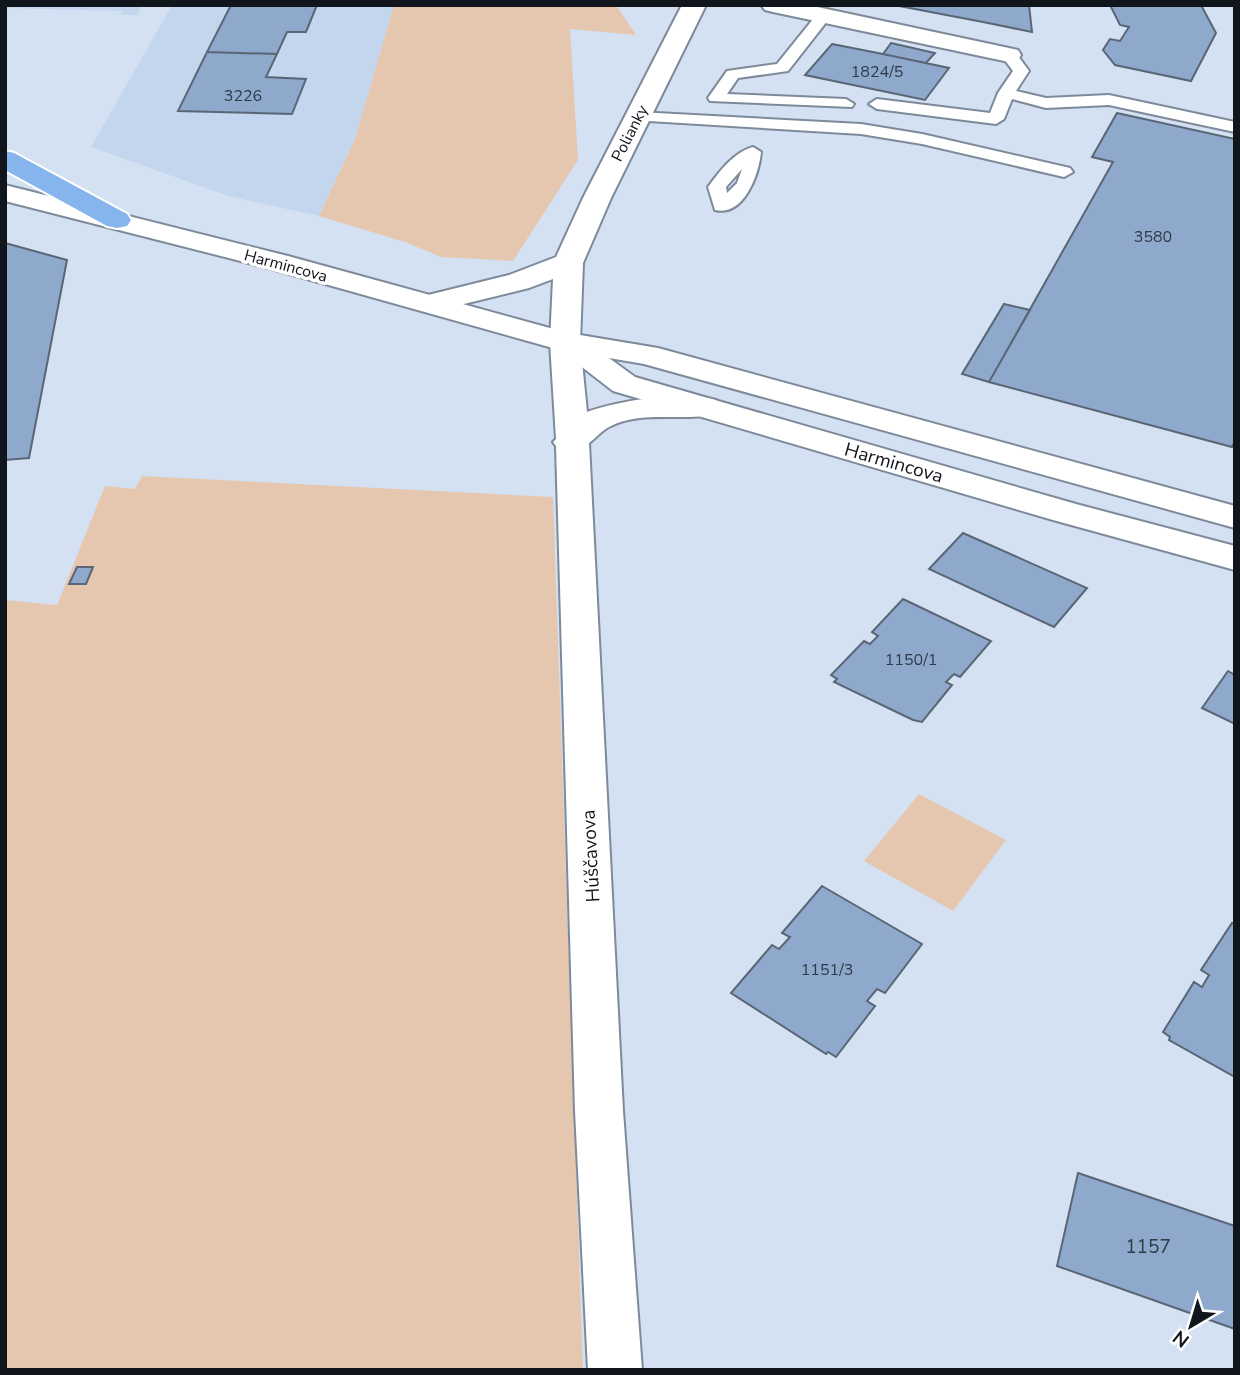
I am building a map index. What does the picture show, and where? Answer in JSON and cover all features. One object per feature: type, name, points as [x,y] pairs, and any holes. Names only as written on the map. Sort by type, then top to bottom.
[{"type":"highway","points":[[5,159],[117,220]]},
{"type":"street","name":"Polianky","points":[[565,342],[569,264],[597,198],[694,5]]},
{"type":"street","points":[[773,5],[1009,55]]},
{"type":"street","name":"Harmincova","points":[[5,193],[431,303],[565,342],[647,355],[1235,517]]},
{"type":"street","points":[[431,303],[519,282],[569,264]]},
{"type":"street","name":"Harmincova","points":[[565,342],[624,384],[1065,512],[1235,558]]},
{"type":"street","name":"Húščavova","points":[[565,342],[570,381],[570,442],[592,898],[599,1111],[615,1370]]},
{"type":"street","points":[[570,442],[600,418],[637,410],[705,407]]},
{"type":"lane","points":[[823,16],[782,68],[733,74],[716,98],[846,104]]},
{"type":"lane","points":[[877,104],[996,119],[1006,93],[1021,71],[1009,55]]},
{"type":"lane","points":[[1006,93],[1046,103],[1109,100],[1235,127]]},
{"type":"lane","points":[[638,117],[861,129],[922,139],[1064,172]]},
{"type":"lane","points":[[721,206],[740,193],[751,172],[753,152]]},
{"type":"shaded area","points":[[5,5],[141,5],[138,15],[121,15],[122,11],[5,8]]},
{"type":"shaded area","points":[[172,5],[394,5],[355,139],[319,216],[228,196],[91,147]]},
{"type":"shaded area","points":[[394,5],[616,5],[636,35],[570,29],[578,160],[513,261],[441,257],[408,243],[319,216],[355,139]]},
{"type":"shaded area","points":[[142,476],[553,497],[583,1370],[5,1370],[5,600],[57,605],[105,486],[135,489]]},
{"type":"shaded area","points":[[919,794],[1006,840],[953,911],[864,861]]},
{"type":"building","points":[[231,5],[317,5],[306,32],[287,32],[277,54],[207,52]]},
{"type":"building","points":[[894,5],[1029,5],[1032,32],[983,22]]},
{"type":"building","points":[[1110,5],[1201,5],[1216,33],[1191,81],[1115,65],[1103,50],[1110,39],[1120,41],[1129,27],[1120,25]]},
{"type":"building","points":[[891,43],[935,53],[926,63],[883,54]]},
{"type":"building","points":[[832,44],[949,68],[925,100],[805,75]]},
{"type":"building","points":[[207,52],[277,54],[266,77],[306,79],[292,114],[178,111]]},
{"type":"building","points":[[1117,113],[1235,139],[1235,441],[1232,447],[989,382],[1113,162],[1092,157]]},
{"type":"building","points":[[5,243],[67,260],[29,458],[5,460]]},
{"type":"building","points":[[1004,304],[1030,310],[989,382],[962,374]]},
{"type":"building","points":[[963,533],[1087,588],[1054,627],[929,569]]},
{"type":"building","points":[[77,567],[93,567],[86,584],[69,584]]},
{"type":"building","points":[[903,599],[991,641],[960,677],[954,674],[946,682],[952,685],[922,722],[834,682],[837,679],[831,675],[864,641],[870,644],[878,636],[872,632]]},
{"type":"building","points":[[1228,671],[1235,675],[1235,724],[1202,708]]},
{"type":"building","points":[[822,886],[922,944],[885,993],[877,989],[867,1001],[875,1006],[836,1057],[828,1052],[826,1054],[731,993],[772,945],[779,949],[790,937],[782,933]]},
{"type":"building","points":[[1232,923],[1235,924],[1235,1077],[1169,1040],[1170,1037],[1163,1032],[1194,982],[1202,987],[1209,975],[1201,970]]},
{"type":"building","points":[[1078,1173],[1235,1226],[1235,1329],[1057,1266]]}]
